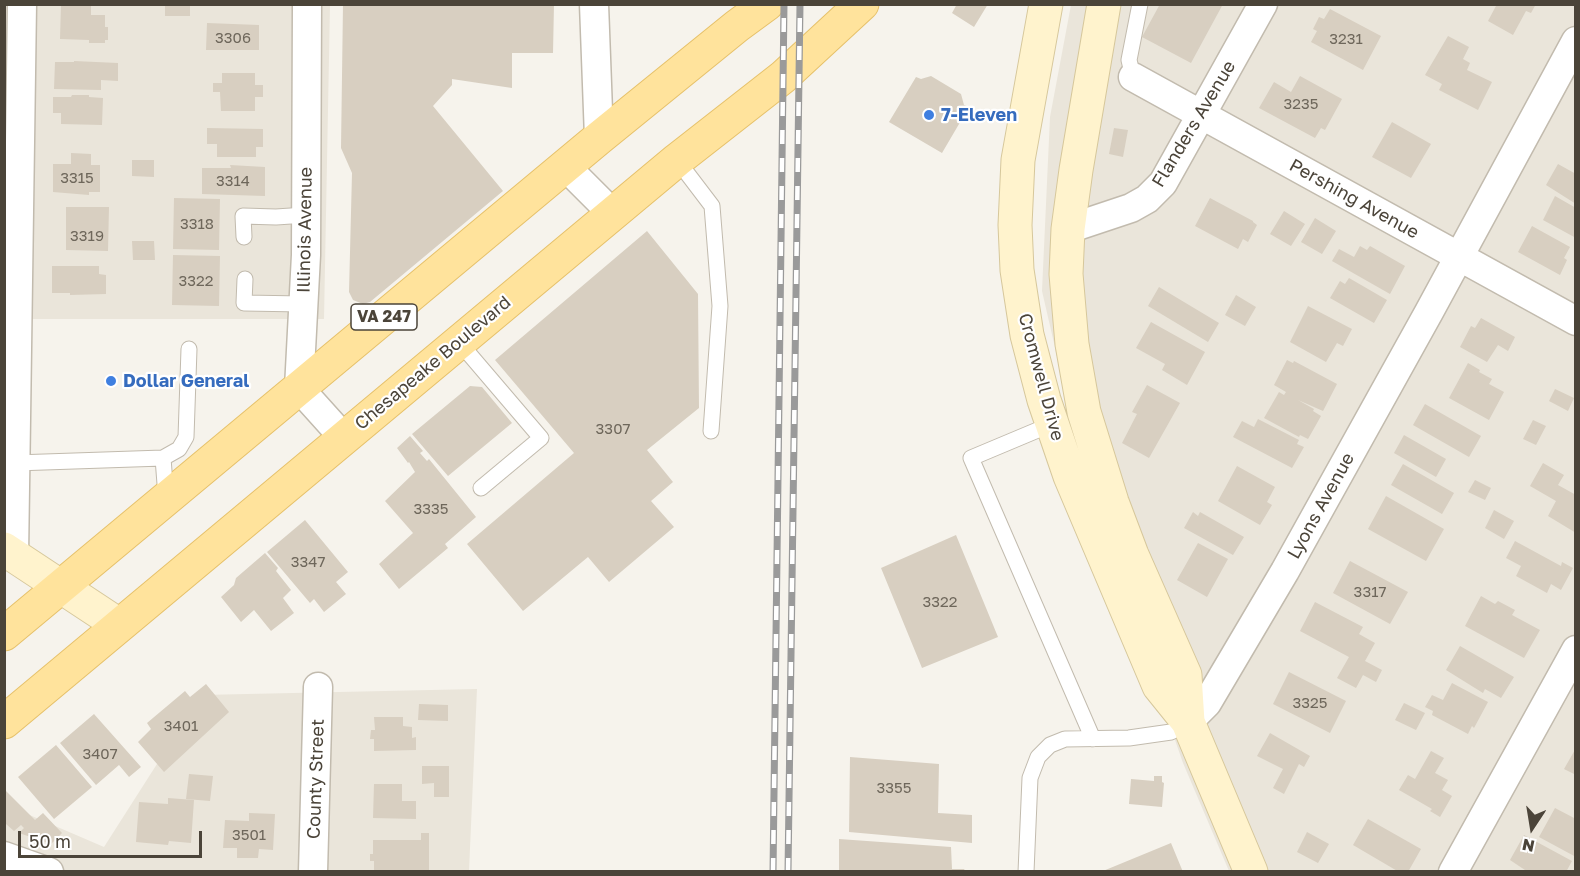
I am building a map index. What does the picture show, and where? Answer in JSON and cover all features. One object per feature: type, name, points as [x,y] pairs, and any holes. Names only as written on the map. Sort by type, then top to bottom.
[{"type":"main road","name":"VA 247","points":[[4,634],[599,138],[767,4]]},
{"type":"main road","name":"Chesapeake Boulevard","points":[[4,722],[677,160],[783,77],[862,4]]},
{"type":"street","points":[[22,4],[15,463],[9,553],[119,626]]},
{"type":"street","name":"Illinois Avenue","points":[[299,388],[306,215],[307,4]]},
{"type":"street","points":[[594,4],[599,138]]},
{"type":"street","name":"Cromwell Drive","points":[[1046,4],[1018,160],[1015,225],[1017,270],[1027,335],[1044,400],[1070,476],[1159,686],[1188,722],[1251,872]]},
{"type":"street","name":"Cromwell Drive","points":[[1104,4],[1068,230],[1066,274],[1072,344],[1084,412],[1112,502],[1132,555],[1185,675],[1188,722]]},
{"type":"street","name":"Flanders Avenue","points":[[1068,230],[1131,208],[1147,199],[1163,183],[1263,4]]},
{"type":"street","name":"Lyons Avenue","points":[[1188,722],[1207,703],[1285,571],[1575,41]]},
{"type":"street","name":"Pershing Avenue","points":[[1133,77],[1575,321]]},
{"type":"street","points":[[566,166],[613,214]]},
{"type":"street","points":[[299,388],[344,438]]},
{"type":"street","points":[[1452,872],[1575,650]]},
{"type":"street","name":"County Street","points":[[313,872],[318,687]]},
{"type":"street","points":[[4,856],[49,872]]},
{"type":"lane","points":[[1133,77],[1129,60],[1140,4]]},
{"type":"lane","points":[[677,160],[712,206],[720,306],[711,430]]},
{"type":"lane","points":[[244,237],[243,216],[306,215]]},
{"type":"lane","points":[[245,279],[244,303],[303,304]]},
{"type":"lane","points":[[459,342],[541,438],[481,488]]},
{"type":"lane","points":[[15,463],[163,458],[179,449],[186,437],[189,349]]},
{"type":"lane","points":[[1052,424],[971,458],[1093,739]]},
{"type":"lane","points":[[179,449],[219,455]]},
{"type":"lane","points":[[163,458],[167,499]]},
{"type":"lane","name":"Lyons Avenue","points":[[1026,872],[1030,778],[1038,757],[1050,745],[1065,739],[1129,738],[1171,732],[1188,722]]},
{"type":"shaded area","points":[[5,5],[330,5],[324,319],[5,319]]},
{"type":"shaded area","points":[[1071,5],[1575,5],[1575,871],[1229,871],[1183,763],[1087,487],[1042,291],[1050,117]]},
{"type":"shaded area","points":[[477,689],[469,871],[5,871],[4,804],[104,847],[201,695]]},
{"type":"building","points":[[61,4],[91,4],[91,15],[105,15],[108,40],[105,40],[105,43],[89,43],[89,40],[60,39]]},
{"type":"building","points":[[165,4],[190,4],[190,16],[165,16]]},
{"type":"building","points":[[343,4],[554,4],[553,53],[512,53],[512,88],[452,79],[452,85],[433,106],[503,191],[370,302],[363,304],[353,300],[349,292],[352,173],[341,148]]},
{"type":"building","points":[[957,4],[988,4],[974,27],[952,13]]},
{"type":"building","points":[[1160,4],[1223,4],[1191,63],[1142,37]]},
{"type":"building","points":[[1497,4],[1536,4],[1531,13],[1526,11],[1513,35],[1488,21]]},
{"type":"building","points":[[1330,9],[1381,36],[1363,70],[1311,42],[1317,31],[1313,29],[1319,17],[1324,19]]},
{"type":"building","points":[[207,23],[259,25],[259,50],[206,50]]},
{"type":"building","points":[[1448,36],[1469,47],[1463,59],[1470,63],[1467,70],[1492,82],[1478,110],[1439,90],[1442,84],[1425,75]]},
{"type":"building","points":[[55,62],[118,63],[118,81],[101,80],[101,90],[54,89]]},
{"type":"building","points":[[222,73],[255,73],[255,85],[263,85],[263,97],[255,97],[255,111],[221,111],[220,92],[213,92],[213,83],[222,83]]},
{"type":"building","name":"7-Eleven","points":[[931,76],[961,94],[964,105],[969,107],[942,153],[889,122],[916,77],[921,79]]},
{"type":"building","points":[[1300,76],[1342,99],[1325,130],[1321,128],[1315,138],[1259,108],[1274,82],[1291,92]]},
{"type":"building","points":[[72,95],[103,98],[102,125],[61,124],[61,113],[53,113],[53,97],[71,97]]},
{"type":"building","points":[[1392,122],[1431,144],[1411,178],[1372,157]]},
{"type":"building","points":[[207,128],[263,129],[263,147],[256,147],[256,157],[217,157],[217,144],[207,144]]},
{"type":"building","points":[[1114,128],[1128,130],[1123,157],[1109,154]]},
{"type":"building","points":[[71,153],[91,154],[91,165],[100,165],[100,192],[89,192],[89,195],[53,192],[53,164],[71,164]]},
{"type":"building","points":[[132,160],[154,160],[154,177],[132,176]]},
{"type":"building","points":[[1558,164],[1576,174],[1576,204],[1546,185]]},
{"type":"building","points":[[230,165],[265,167],[265,196],[202,194],[202,168],[231,168]]},
{"type":"building","points":[[1555,196],[1576,208],[1576,238],[1543,220]]},
{"type":"building","points":[[174,198],[220,199],[219,250],[173,249]]},
{"type":"building","points":[[1210,198],[1257,225],[1248,242],[1243,239],[1238,249],[1195,226]]},
{"type":"building","points":[[66,207],[109,207],[108,251],[66,250]]},
{"type":"building","points":[[1284,211],[1305,224],[1291,246],[1270,234]]},
{"type":"building","points":[[1315,218],[1336,231],[1322,254],[1301,242]]},
{"type":"building","points":[[1532,226],[1570,247],[1564,258],[1567,260],[1560,275],[1518,252]]},
{"type":"building","points":[[647,231],[698,294],[699,408],[647,450],[673,482],[651,501],[674,527],[609,582],[588,557],[523,611],[467,544],[574,453],[495,360]]},
{"type":"building","points":[[132,241],[154,241],[155,260],[133,260]]},
{"type":"building","points":[[1360,246],[1367,250],[1370,246],[1405,266],[1390,294],[1332,261],[1339,249],[1354,257]]},
{"type":"building","points":[[173,255],[220,256],[219,306],[172,305]]},
{"type":"building","points":[[52,266],[99,266],[99,274],[106,275],[106,294],[52,293]]},
{"type":"building","points":[[1349,278],[1387,300],[1374,323],[1330,298],[1340,281],[1345,284]]},
{"type":"building","points":[[1159,287],[1219,323],[1208,342],[1148,306]]},
{"type":"building","points":[[1236,295],[1256,307],[1245,326],[1225,315]]},
{"type":"building","points":[[1308,306],[1352,329],[1343,346],[1337,343],[1326,362],[1290,342]]},
{"type":"building","points":[[1481,318],[1515,337],[1508,351],[1498,345],[1487,362],[1460,347],[1471,326],[1475,328]]},
{"type":"building","points":[[1151,322],[1205,352],[1187,385],[1162,370],[1165,364],[1136,348]]},
{"type":"building","points":[[1287,360],[1293,363],[1294,361],[1337,384],[1323,411],[1298,400],[1321,416],[1308,439],[1300,435],[1299,437],[1264,418],[1279,392],[1284,395],[1286,392],[1274,385]]},
{"type":"building","points":[[1468,363],[1492,379],[1489,384],[1504,392],[1489,420],[1449,398]]},
{"type":"building","points":[[1147,385],[1180,403],[1149,458],[1122,443],[1137,414],[1132,412]]},
{"type":"building","points":[[470,386],[482,387],[512,423],[448,476],[412,434]]},
{"type":"building","points":[[1555,389],[1574,398],[1568,411],[1549,401]]},
{"type":"building","points":[[1425,404],[1481,436],[1469,457],[1413,425]]},
{"type":"building","points":[[1258,419],[1299,440],[1297,444],[1304,447],[1292,468],[1233,437],[1242,421],[1254,427]]},
{"type":"building","points":[[1533,420],[1546,426],[1536,445],[1523,439]]},
{"type":"building","points":[[1404,435],[1446,459],[1436,477],[1394,453]]},
{"type":"building","points":[[410,436],[423,451],[420,453],[427,461],[429,459],[476,517],[445,544],[448,548],[399,589],[379,564],[413,533],[385,501],[415,472],[397,448]]},
{"type":"building","points":[[1543,463],[1564,475],[1558,485],[1576,495],[1576,533],[1548,516],[1556,501],[1530,486]]},
{"type":"building","points":[[1403,464],[1454,493],[1442,514],[1391,485]]},
{"type":"building","points":[[1237,466],[1275,487],[1267,502],[1272,505],[1260,525],[1218,501]]},
{"type":"building","points":[[1475,480],[1491,488],[1485,500],[1468,492]]},
{"type":"building","points":[[1386,496],[1444,529],[1426,561],[1368,529]]},
{"type":"building","points":[[1494,510],[1514,521],[1504,539],[1485,528]]},
{"type":"building","points":[[1193,512],[1198,516],[1200,512],[1244,537],[1233,555],[1184,528]]},
{"type":"building","points":[[305,520],[348,572],[336,582],[346,594],[324,612],[314,599],[310,603],[267,552]]},
{"type":"building","points":[[956,535],[998,637],[922,668],[881,568]]},
{"type":"building","points":[[1515,541],[1561,566],[1562,562],[1573,568],[1561,590],[1551,584],[1547,593],[1516,576],[1521,566],[1506,558]]},
{"type":"building","points":[[1198,543],[1228,559],[1207,597],[1177,580]]},
{"type":"building","points":[[265,553],[278,568],[276,571],[291,590],[283,598],[294,613],[271,631],[254,610],[241,622],[221,597],[234,585],[236,578]]},
{"type":"building","points":[[1350,561],[1408,592],[1390,624],[1333,593]]},
{"type":"building","points":[[1481,596],[1495,604],[1498,601],[1515,610],[1512,615],[1540,630],[1524,658],[1465,626]]},
{"type":"building","points":[[1315,602],[1363,627],[1359,634],[1375,643],[1365,661],[1382,670],[1376,682],[1363,675],[1356,688],[1337,678],[1349,657],[1300,631]]},
{"type":"building","points":[[1460,646],[1514,677],[1501,698],[1485,689],[1483,693],[1446,670]]},
{"type":"building","points":[[1289,672],[1346,701],[1330,733],[1273,704]]},
{"type":"building","points":[[1452,683],[1488,702],[1474,728],[1472,726],[1468,734],[1432,715],[1433,711],[1425,707],[1432,695],[1443,700]]},
{"type":"building","points":[[206,684],[229,712],[164,772],[138,742],[151,729],[147,723],[185,691],[190,697]]},
{"type":"building","points":[[1404,703],[1425,713],[1416,730],[1395,720]]},
{"type":"building","points":[[419,704],[448,705],[448,721],[418,720]]},
{"type":"building","points":[[94,714],[141,767],[129,777],[119,765],[96,785],[60,743]]},
{"type":"building","points":[[374,717],[403,717],[403,726],[412,727],[412,738],[416,737],[416,750],[374,751],[374,739],[370,739],[371,730],[375,730]]},
{"type":"building","points":[[1270,733],[1310,756],[1304,767],[1299,764],[1284,794],[1273,788],[1283,769],[1257,756]]},
{"type":"building","points":[[56,745],[92,787],[54,819],[18,777]]},
{"type":"building","points":[[1576,748],[1576,775],[1564,769]]},
{"type":"building","points":[[1431,751],[1444,758],[1435,773],[1448,780],[1442,790],[1452,796],[1440,817],[1430,811],[1432,809],[1399,790],[1408,775],[1415,779]]},
{"type":"building","points":[[850,757],[939,764],[938,813],[972,815],[972,843],[849,832]]},
{"type":"building","points":[[422,766],[449,766],[449,797],[434,797],[434,783],[422,784]]},
{"type":"building","points":[[189,774],[213,776],[210,801],[186,799]]},
{"type":"building","points":[[1154,776],[1162,776],[1164,783],[1162,807],[1129,804],[1131,779],[1154,781]]},
{"type":"building","points":[[374,784],[402,784],[402,801],[416,801],[416,819],[373,818]]},
{"type":"building","points":[[4,789],[35,820],[43,813],[62,833],[51,844],[19,833],[24,828],[21,825],[14,831],[6,824],[4,825]]},
{"type":"building","points":[[168,798],[194,800],[191,843],[169,841],[168,845],[136,842],[139,802],[168,804]]},
{"type":"building","points":[[1555,808],[1576,819],[1576,857],[1539,837]]},
{"type":"building","points":[[249,813],[275,814],[273,850],[259,849],[258,858],[237,858],[237,848],[223,848],[225,820],[249,821]]},
{"type":"building","points":[[1368,819],[1421,849],[1408,872],[1399,872],[1353,845]]},
{"type":"building","points":[[1307,832],[1329,844],[1318,863],[1297,852]]},
{"type":"building","points":[[421,833],[429,833],[429,870],[374,872],[374,861],[370,861],[370,854],[373,854],[373,840],[421,840]]},
{"type":"building","points":[[1524,835],[1572,861],[1566,872],[1528,872],[1510,860]]},
{"type":"building","points":[[839,839],[951,847],[952,869],[964,869],[966,872],[839,872]]},
{"type":"building","points":[[1171,843],[1183,872],[1103,872],[1103,871]]},
{"type":"railway","points":[[773,872],[784,4]]},
{"type":"railway","points":[[788,872],[800,4]]},
{"type":"place","name":"7-Eleven","points":[[929,115]]},
{"type":"place","name":"Dollar General","points":[[111,381]]}]
